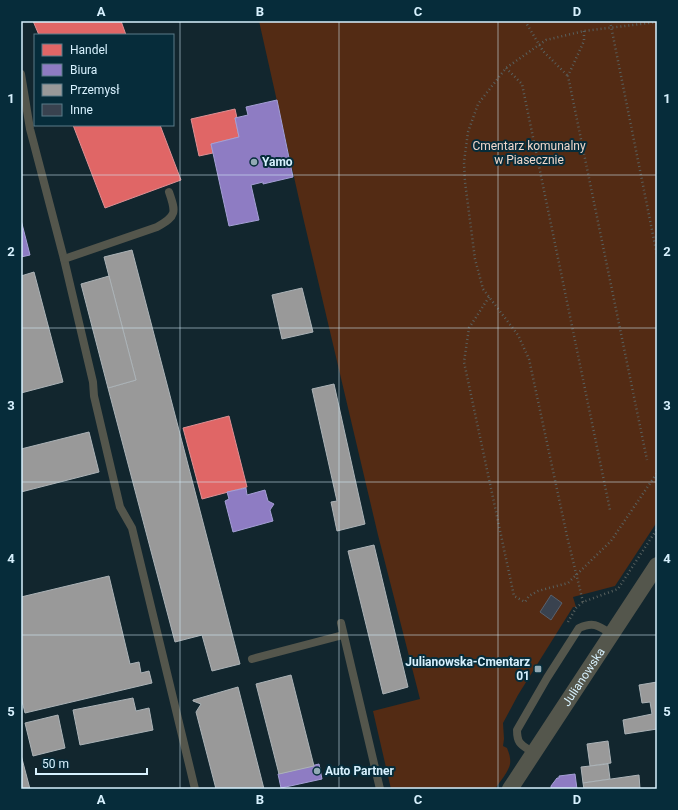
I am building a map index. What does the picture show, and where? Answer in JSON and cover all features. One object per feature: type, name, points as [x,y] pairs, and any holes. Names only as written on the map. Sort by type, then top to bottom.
[{"type":"street","name":"Julianowska","points":[[510,789],[657,565]]},
{"type":"lane","points":[[21,74],[30,129],[64,259],[120,507],[132,528],[195,789]]},
{"type":"lane","points":[[64,259],[157,227],[165,222],[172,216],[174,211],[174,205],[169,192]]},
{"type":"lane","points":[[340,623],[380,789]]},
{"type":"lane","points":[[534,753],[520,744],[517,736],[517,730],[547,678],[580,628],[586,624],[595,624],[611,634]]},
{"type":"lane","points":[[252,659],[343,635]]},
{"type":"path","points":[[526,21],[543,51],[568,76],[647,460]]},
{"type":"path","points":[[610,21],[610,28],[657,255]]},
{"type":"path","points":[[583,602],[529,358],[518,335],[484,289],[475,259],[465,182],[464,162],[468,132],[478,104],[506,68],[539,44],[546,40],[584,31],[657,22]]},
{"type":"path","points":[[568,76],[584,42],[584,31]]},
{"type":"path","points":[[506,68],[522,84],[610,510]]},
{"type":"path","points":[[489,296],[469,328],[464,362],[514,596],[525,602],[529,596],[538,591],[568,583],[611,541],[657,473]]},
{"type":"green space","name":"Cmentarz komunalny w Piasecznie","points":[[259,21],[657,21],[657,522],[615,586],[573,597],[576,607],[573,607],[518,695],[503,723],[503,746],[507,748],[510,756],[510,762],[508,770],[495,789],[391,789],[373,711],[420,699],[378,535],[303,217]]},
{"type":"building: Handel","points":[[33,21],[121,21],[126,34],[39,34]]},
{"type":"building: Handel","points":[[235,109],[237,118],[235,118],[239,137],[211,144],[213,153],[199,156],[191,119]]},
{"type":"building: Handel","points":[[73,126],[160,126],[181,180],[105,208]]},
{"type":"building: Handel","points":[[229,416],[247,487],[202,499],[183,428]]},
{"type":"building: Biura","points":[[277,100],[293,177],[263,184],[263,182],[251,185],[259,220],[229,226],[211,144],[239,137],[235,118],[248,115],[246,107]]},
{"type":"building: Biura","points":[[21,220],[30,255],[21,257]]},
{"type":"building: Biura","points":[[246,488],[247,495],[265,490],[268,501],[274,504],[270,510],[273,521],[233,532],[225,501],[229,499],[227,492]]},
{"type":"building: Biura","points":[[319,764],[322,779],[281,788],[278,774]]},
{"type":"building: Biura","points":[[575,774],[577,789],[550,789],[559,776]]},
{"type":"building: Przemysł","points":[[132,250],[240,664],[212,671],[202,635],[175,642],[108,388],[136,380],[104,257]]},
{"type":"building: Przemysł","points":[[34,272],[63,382],[21,393],[21,276]]},
{"type":"building: Przemysł","points":[[109,276],[136,380],[108,388],[81,284]]},
{"type":"building: Przemysł","points":[[302,288],[313,332],[282,339],[272,295]]},
{"type":"building: Przemysł","points":[[334,384],[365,524],[337,531],[331,502],[337,501],[312,389]]},
{"type":"building: Przemysł","points":[[89,432],[99,472],[21,492],[21,449]]},
{"type":"building: Przemysł","points":[[374,545],[408,687],[383,694],[348,551]]},
{"type":"building: Przemysł","points":[[109,576],[130,664],[139,662],[141,673],[149,671],[152,683],[25,713],[21,697],[21,597]]},
{"type":"building: Przemysł","points":[[291,675],[314,766],[279,774],[256,684]]},
{"type":"building: Przemysł","points":[[657,682],[657,729],[625,734],[623,720],[652,714],[650,702],[642,703],[639,685]]},
{"type":"building: Przemysł","points":[[238,687],[264,789],[216,789],[196,712],[201,704],[193,701]]},
{"type":"building: Przemysł","points":[[133,698],[136,711],[149,708],[153,730],[80,745],[73,710]]},
{"type":"building: Przemysł","points":[[58,715],[65,748],[33,756],[25,723]]},
{"type":"building: Przemysł","points":[[608,741],[611,763],[590,766],[587,744]]},
{"type":"building: Przemysł","points":[[21,755],[30,789],[21,789]]},
{"type":"building: Przemysł","points":[[608,764],[610,779],[583,783],[581,767]]},
{"type":"building: Przemysł","points":[[639,775],[640,789],[584,789],[583,783]]},
{"type":"building: Inne","points":[[551,595],[562,603],[551,620],[540,612]]},
{"type":"place","name":"Yamo","points":[[254,162]]},
{"type":"place","name":"Julianowska-Cmentarz 01","points":[[538,669]]},
{"type":"place","name":"Auto Partner","points":[[317,771]]}]
